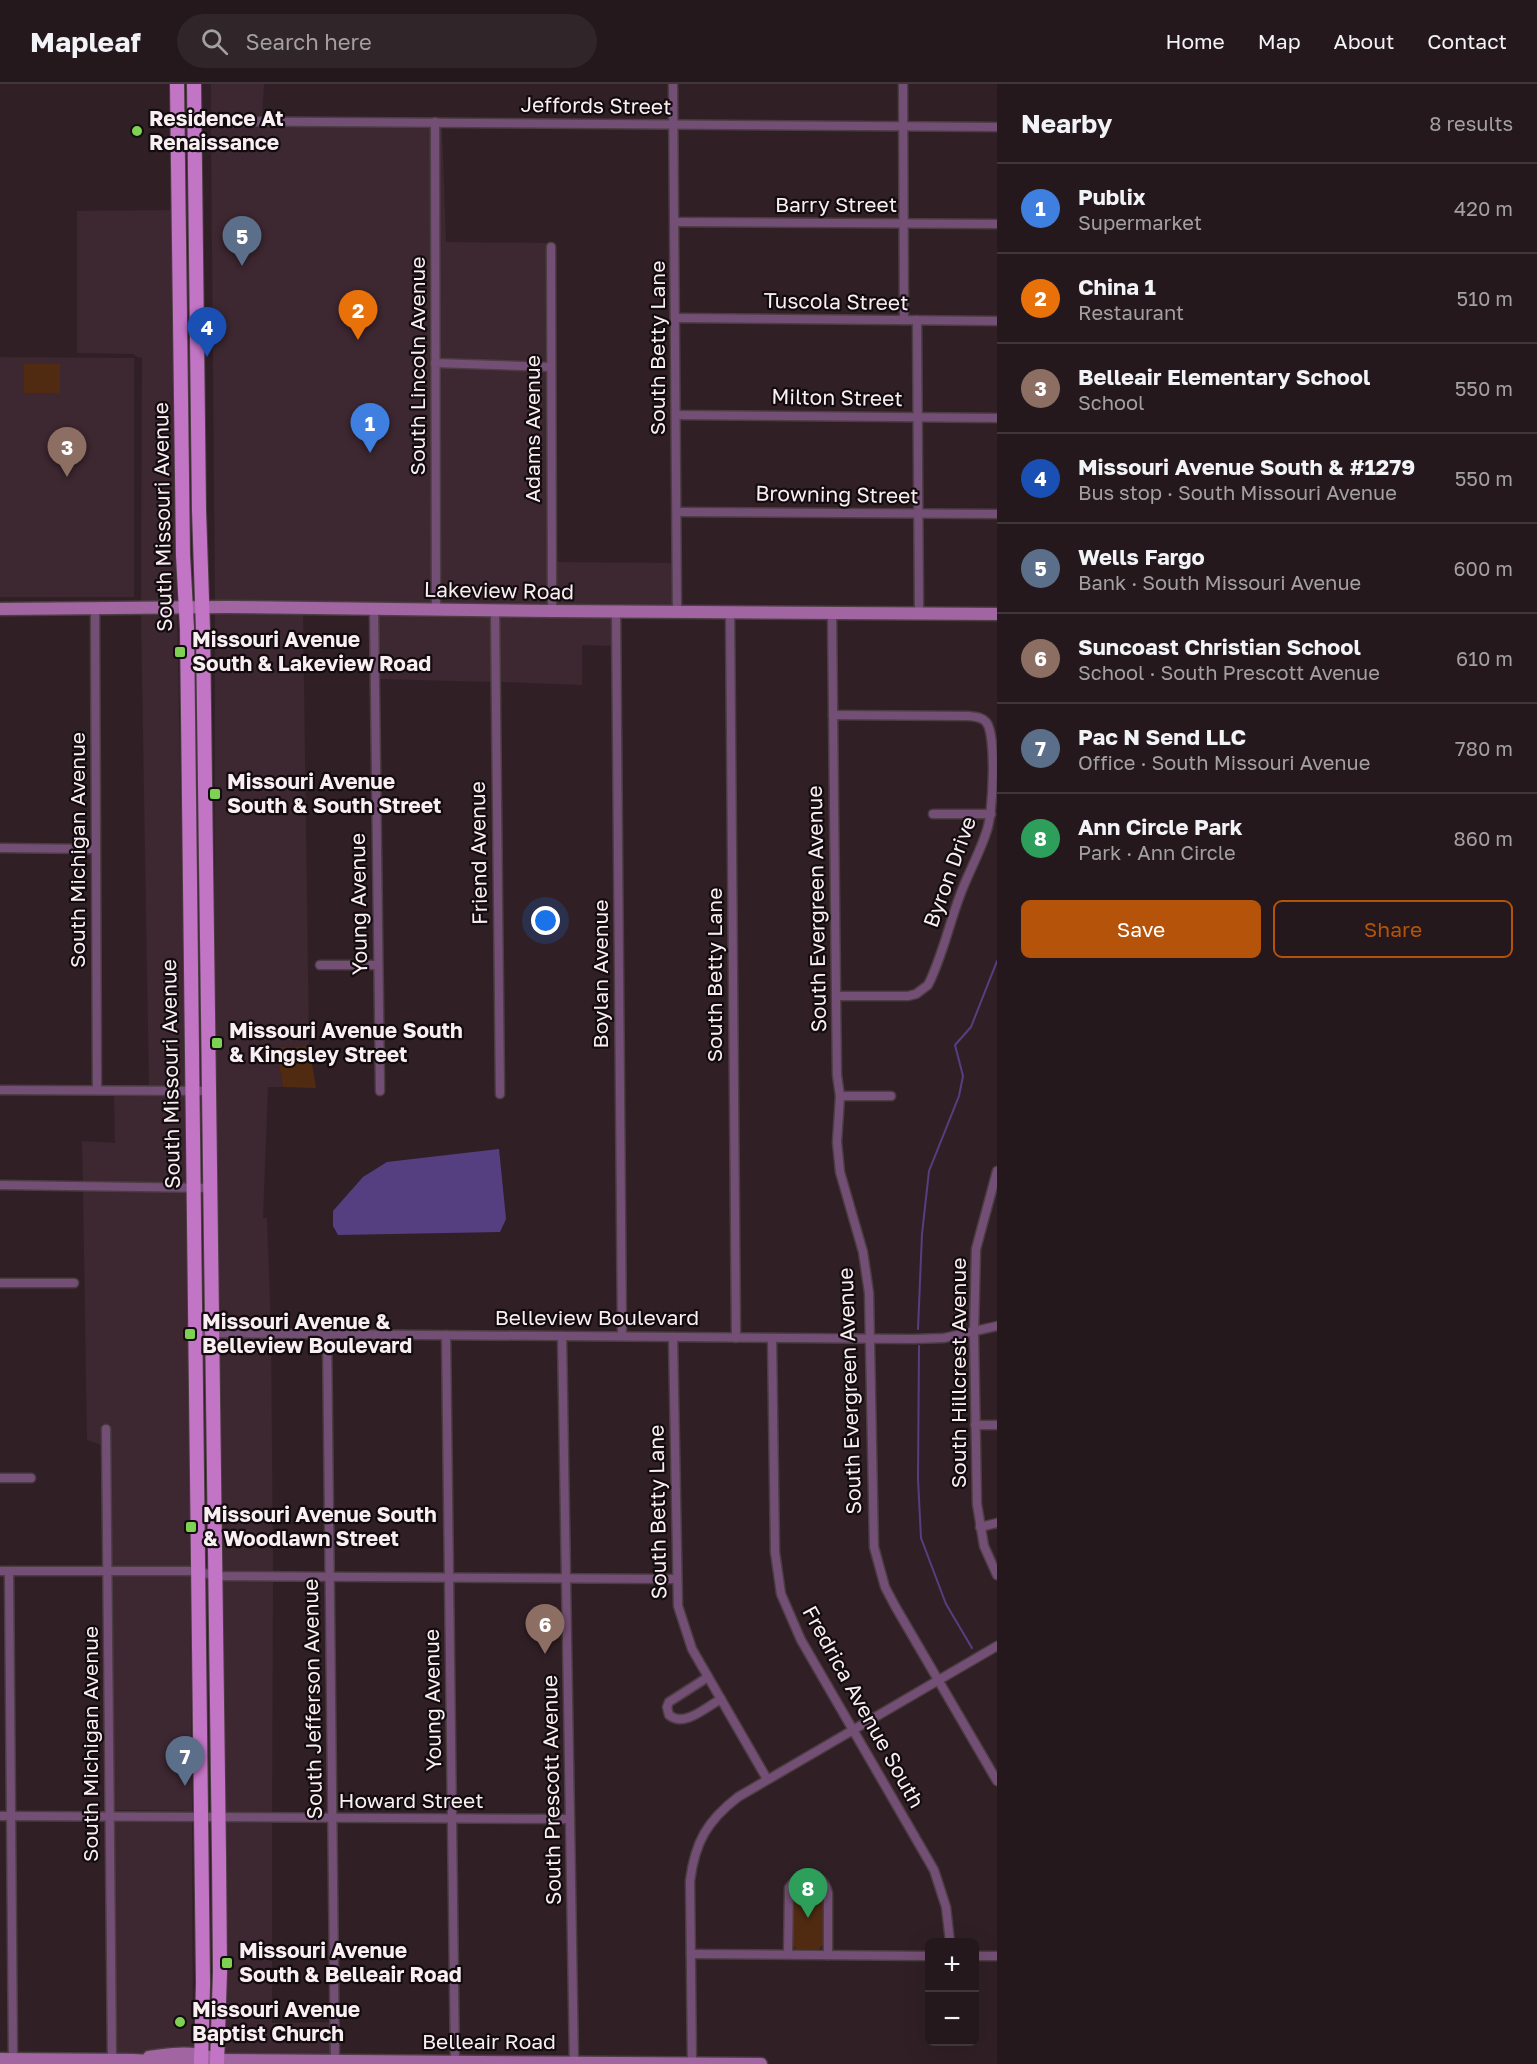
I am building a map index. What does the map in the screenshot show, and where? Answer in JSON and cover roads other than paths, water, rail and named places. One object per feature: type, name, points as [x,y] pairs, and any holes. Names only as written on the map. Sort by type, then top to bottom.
[{"type":"main road","name":"South Missouri Avenue","points":[[177,84],[196,1333],[203,1983],[201,2061]]},
{"type":"main road","name":"South Missouri Avenue","points":[[194,84],[198,510],[202,607],[220,1972],[217,2062]]},
{"type":"street","name":"South Betty Lane","points":[[673,84],[677,611]]},
{"type":"street","points":[[903,84],[904,320]]},
{"type":"street","name":"Jeffords Street","points":[[194,121],[997,127]]},
{"type":"street","name":"South Lincoln Avenue","points":[[435,122],[436,610]]},
{"type":"street","name":"Barry Street","points":[[675,222],[997,224]]},
{"type":"street","name":"Adams Avenue","points":[[550,247],[552,611]]},
{"type":"street","name":"Tuscola Street","points":[[675,318],[997,321]]},
{"type":"street","points":[[917,320],[919,613]]},
{"type":"street","points":[[435,363],[550,367]]},
{"type":"street","name":"Milton Street","points":[[676,415],[997,418]]},
{"type":"street","name":"Browning Street","points":[[677,512],[997,514]]},
{"type":"street","name":"Lakeview Road","points":[[0,609],[202,607],[997,614]]},
{"type":"street","name":"South Michigan Avenue","points":[[95,609],[97,1090]]},
{"type":"street","name":"Young Avenue","points":[[374,609],[380,1091]]},
{"type":"street","name":"Friend Avenue","points":[[495,611],[500,1094]]},
{"type":"street","name":"Boylan Avenue","points":[[616,611],[622,1336]]},
{"type":"street","name":"South Betty Lane","points":[[730,612],[736,1338]]},
{"type":"street","name":"South Evergreen Avenue","points":[[832,612],[837,1075],[840,1096],[837,1142],[840,1172],[862,1252],[869,1293],[874,1547],[885,1587],[997,1781]]},
{"type":"street","name":"Byron Drive","points":[[833,715],[979,717],[991,729],[993,739],[991,814],[987,832],[966,878],[927,985],[916,994],[908,996],[836,996]]},
{"type":"street","points":[[933,814],[991,814]]},
{"type":"street","points":[[0,848],[95,849]]},
{"type":"street","points":[[320,965],[378,964]]},
{"type":"street","points":[[0,1090],[209,1091]]},
{"type":"street","points":[[840,1096],[891,1096]]},
{"type":"street","name":"South Hillcrest Avenue","points":[[997,1171],[996,1184],[983,1218],[976,1249],[974,1332],[977,1504],[984,1546],[997,1575]]},
{"type":"street","points":[[0,1185],[210,1188]]},
{"type":"street","points":[[0,1283],[74,1283]]},
{"type":"street","name":"Belleview Boulevard","points":[[196,1333],[945,1338],[997,1326]]},
{"type":"street","name":"South Jefferson Avenue","points":[[327,1334],[335,2062]]},
{"type":"street","name":"Young Avenue","points":[[446,1335],[455,2063]]},
{"type":"street","name":"South Prescott Avenue","points":[[562,1336],[574,2063]]},
{"type":"street","name":"South Betty Lane","points":[[673,1336],[678,1606],[692,1649],[767,1779]]},
{"type":"street","name":"Fredrica Avenue South","points":[[772,1338],[775,1552],[781,1594],[801,1640],[934,1870],[946,1907],[950,1938]]},
{"type":"street","points":[[975,1425],[997,1425]]},
{"type":"street","name":"South Michigan Avenue","points":[[106,1429],[112,2059]]},
{"type":"street","points":[[0,1478],[31,1478]]},
{"type":"street","points":[[980,1527],[997,1523]]},
{"type":"street","points":[[7,2059],[12,1816],[4,1571],[198,1571],[215,1576],[676,1579]]},
{"type":"street","points":[[692,2064],[690,1881],[693,1858],[701,1836],[723,1808],[767,1779],[997,1646]]},
{"type":"street","points":[[708,1677],[669,1702],[667,1707],[669,1714],[676,1719],[685,1720],[721,1699]]},
{"type":"street","name":"Howard Street","points":[[0,1816],[570,1819]]},
{"type":"street","points":[[788,1954],[789,1888],[798,1878],[807,1876],[815,1876],[826,1885],[828,1954]]},
{"type":"street","points":[[691,1954],[925,1956]]},
{"type":"street","points":[[979,1956],[997,1956]]},
{"type":"street","name":"Belleair Road","points":[[7,2059],[133,2060],[167,2054],[217,2062],[761,2064]]},
{"type":"waterway","points":[[918,1329],[922,1234],[929,1171],[959,1096],[963,1076],[955,1045],[971,1027],[997,961]]},
{"type":"waterway","points":[[919,1346],[918,1479],[921,1538],[946,1604],[972,1648]]},
{"type":"place","name":"Residence At Renaissance","points":[[137,131]]},
{"type":"place","name":"Wells Fargo","points":[[242,266]]},
{"type":"place","name":"China 1","points":[[358,340]]},
{"type":"place","name":"Missouri Avenue South & #1279","points":[[207,357]]},
{"type":"place","name":"Publix","points":[[370,453]]},
{"type":"place","name":"Belleair Elementary School","points":[[67,477]]},
{"type":"place","name":"Missouri Avenue South & Lakeview Road","points":[[180,652]]},
{"type":"place","name":"Missouri Avenue South & South Street","points":[[215,794]]},
{"type":"place","name":"Missouri Avenue South & Kingsley Street","points":[[217,1043]]},
{"type":"place","name":"Missouri Avenue & Belleview Boulevard","points":[[190,1334]]},
{"type":"place","name":"Missouri Avenue South & Woodlawn Street","points":[[191,1527]]},
{"type":"place","name":"Suncoast Christian School","points":[[545,1654]]},
{"type":"place","name":"Pac N Send LLC","points":[[185,1786]]},
{"type":"place","name":"Ann Circle Park","points":[[808,1918]]},
{"type":"place","name":"Missouri Avenue South & Belleair Road","points":[[227,1963]]},
{"type":"place","name":"Missouri Avenue Baptist Church","points":[[180,2022]]}]
